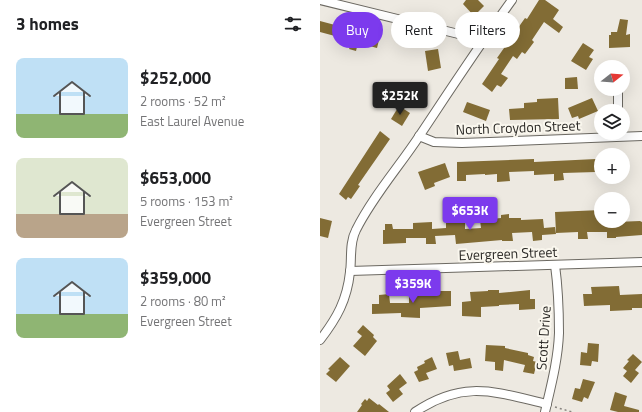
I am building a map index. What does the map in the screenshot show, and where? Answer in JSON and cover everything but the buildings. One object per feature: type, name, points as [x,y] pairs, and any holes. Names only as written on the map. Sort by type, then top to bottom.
[{"type":"street","points":[[320,0],[455,33]]},
{"type":"street","points":[[503,12],[512,0]]},
{"type":"street","points":[[320,340],[333,323],[345,298],[350,271],[350,254],[355,232],[370,205],[419,136],[478,48]]},
{"type":"street","name":"North Croydon Street","points":[[630,135],[642,136]]},
{"type":"street","name":"North Croydon Street","points":[[419,136],[434,142],[462,143],[594,136]]},
{"type":"street","name":"Evergreen Street","points":[[350,271],[642,262]]},
{"type":"street","name":"Scott Drive","points":[[546,408],[556,364],[559,334],[559,299],[555,265]]},
{"type":"street","points":[[416,412],[426,404],[445,396],[480,390],[500,393],[546,408]]},
{"type":"path","points":[[546,408],[572,412]]}]
